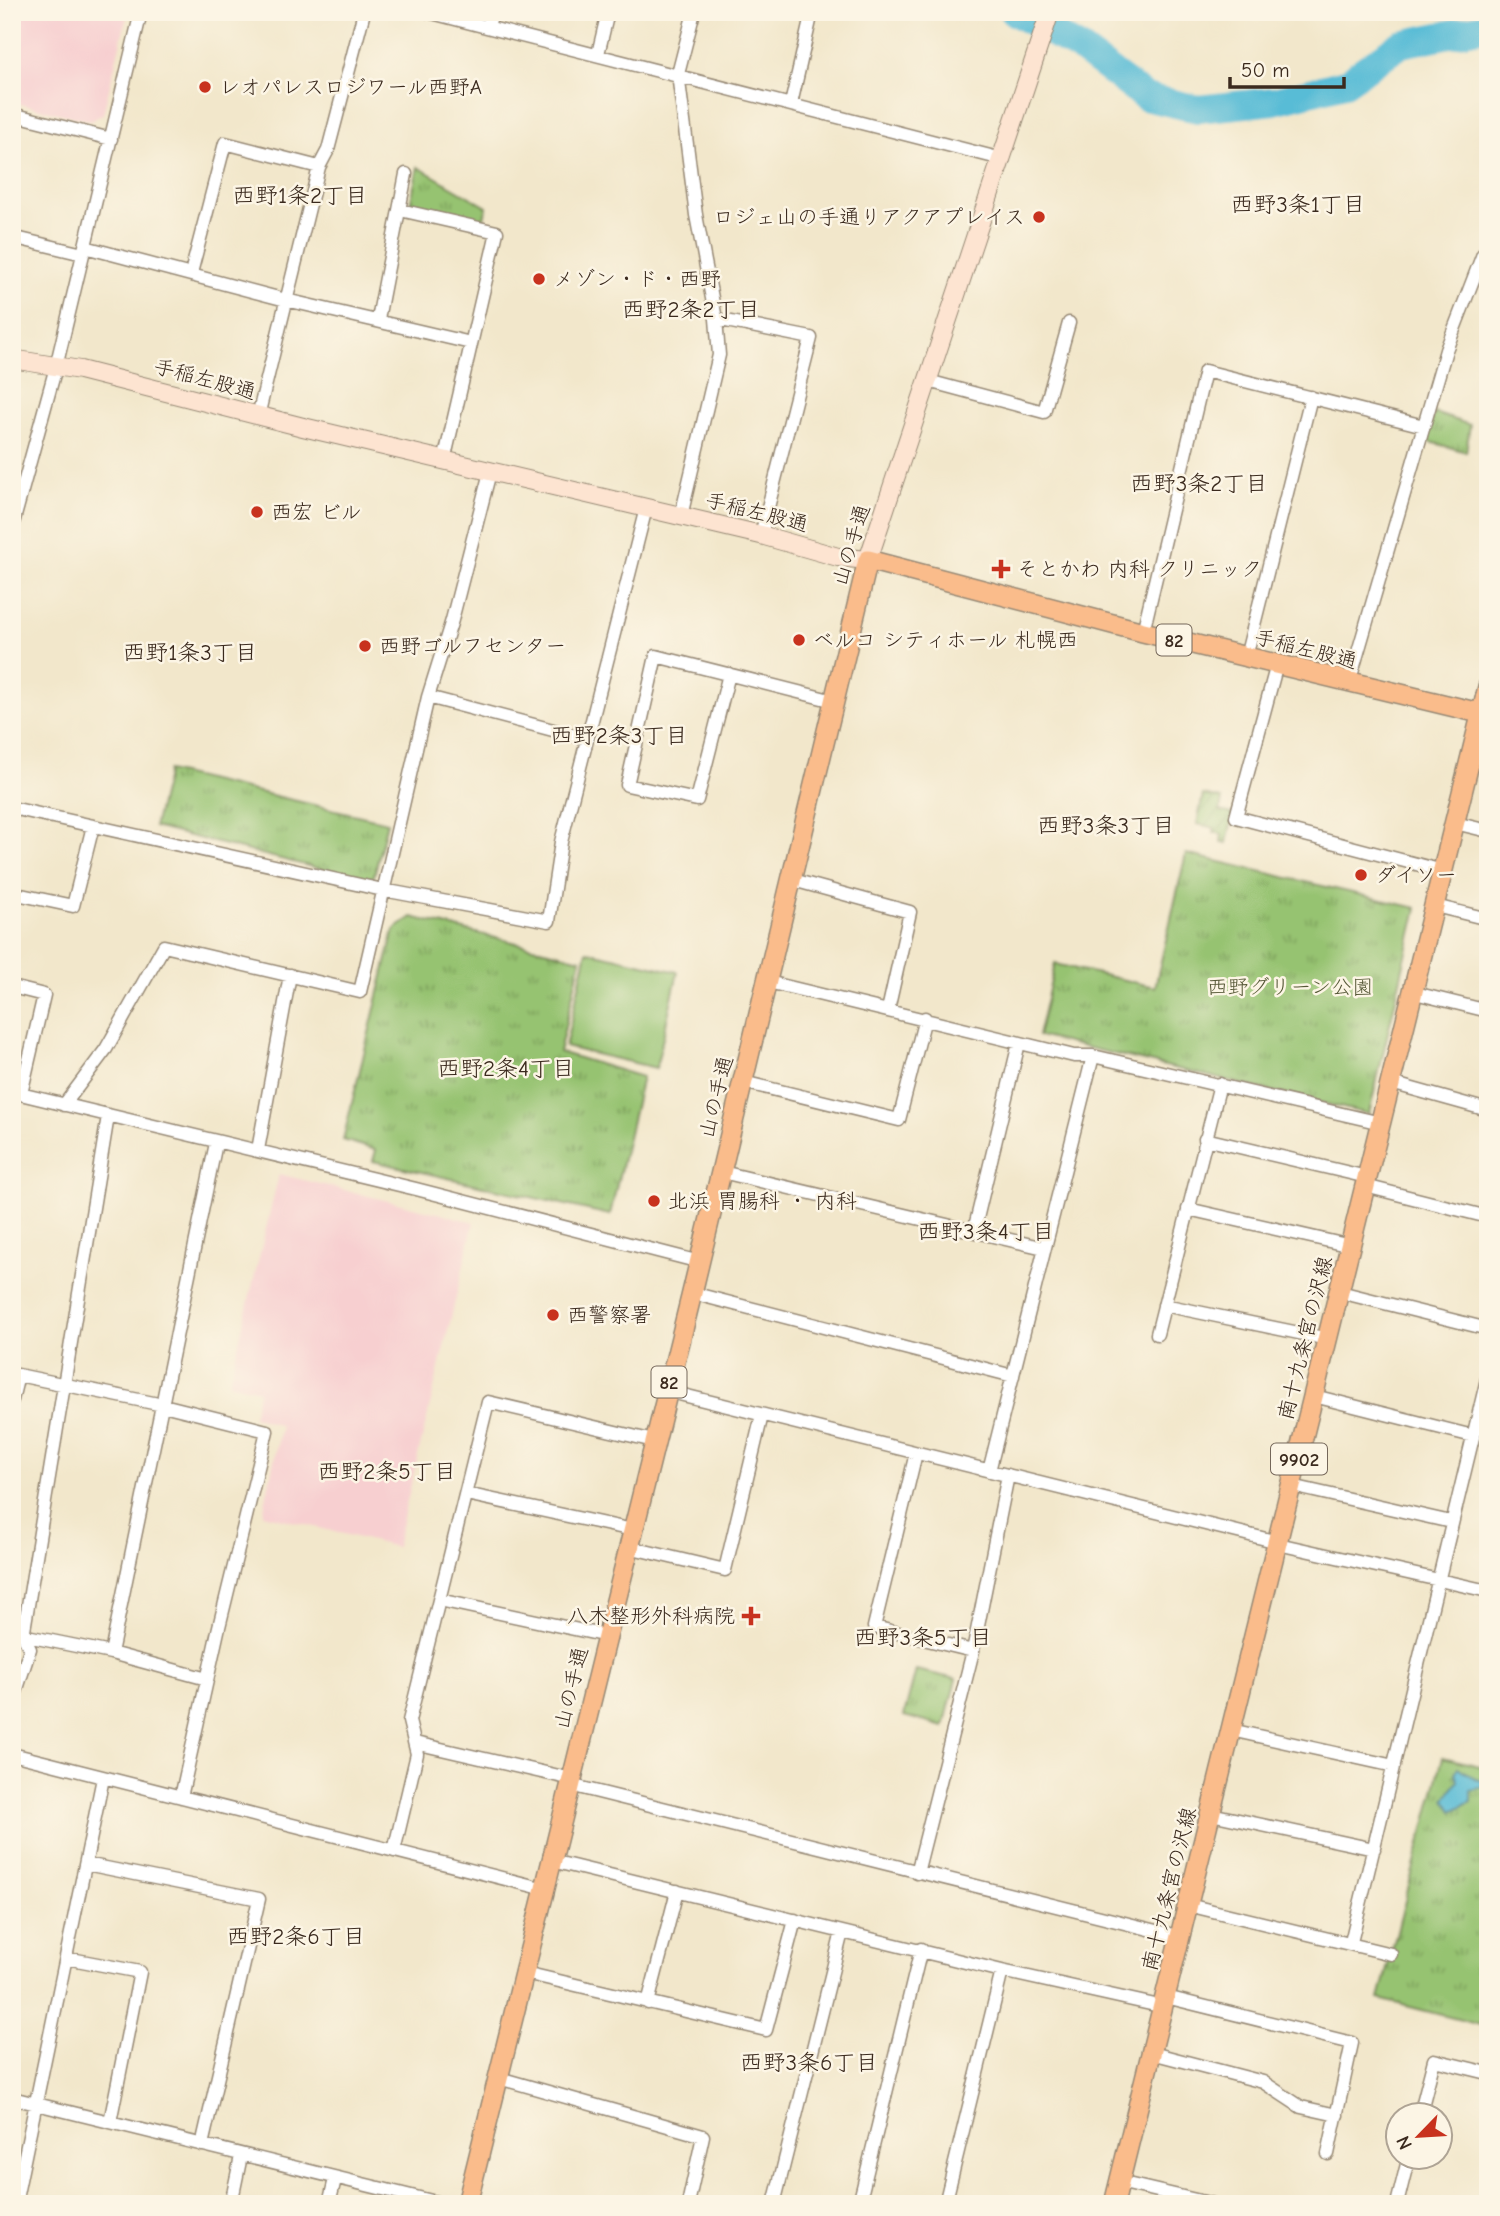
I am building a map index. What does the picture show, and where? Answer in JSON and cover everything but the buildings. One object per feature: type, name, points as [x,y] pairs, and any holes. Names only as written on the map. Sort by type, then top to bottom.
[{"type":"main road","name":"手稲左股通","points":[[868,560],[1143,632],[1484,714]]},
{"type":"main road","name":"山の手通","points":[[467,2204],[722,1172],[868,560]]},
{"type":"main road","name":"南十九条宮の沢線","points":[[1114,2204],[1484,714],[1488,687]]},
{"type":"street","points":[[12,527],[56,367],[141,12]]},
{"type":"street","points":[[258,416],[319,167],[328,150],[364,12]]},
{"type":"street","points":[[428,12],[1002,159]]},
{"type":"street","points":[[488,27],[492,12]]},
{"type":"street","points":[[598,54],[608,12]]},
{"type":"street","points":[[681,516],[719,355],[716,319],[696,215],[678,74],[694,12]]},
{"type":"street","points":[[791,104],[812,12]]},
{"type":"street","name":"山の手通","points":[[868,560],[1051,12]]},
{"type":"street","points":[[12,114],[111,139]]},
{"type":"street","points":[[191,273],[225,143],[319,167]]},
{"type":"street","points":[[378,319],[406,174]]},
{"type":"street","points":[[400,210],[497,232],[444,461]]},
{"type":"street","points":[[12,237],[191,273],[286,300],[378,319],[471,343]]},
{"type":"street","points":[[1349,683],[1446,350],[1483,254]]},
{"type":"street","points":[[716,319],[811,338],[761,535]]},
{"type":"street","points":[[928,382],[1044,412],[1069,323]]},
{"type":"street","name":"手稲左股通","points":[[12,359],[56,367],[761,535],[838,557],[868,560]]},
{"type":"street","points":[[1143,632],[1205,371],[1424,426]]},
{"type":"street","points":[[1246,657],[1311,397]]},
{"type":"street","points":[[64,1105],[106,1049],[164,946],[360,992],[428,697],[452,620],[489,472]]},
{"type":"street","points":[[12,808],[383,890],[549,921],[561,842],[646,508]]},
{"type":"street","points":[[729,674],[696,800],[627,785],[656,656],[729,674],[834,701]]},
{"type":"street","points":[[1277,664],[1236,817],[1443,871]]},
{"type":"street","points":[[428,697],[587,739]]},
{"type":"street","points":[[1455,823],[1488,831]]},
{"type":"street","points":[[12,892],[73,906],[93,826]]},
{"type":"street","points":[[793,880],[910,912],[888,1010]]},
{"type":"street","points":[[1435,906],[1488,919]]},
{"type":"street","points":[[258,1150],[290,975]]},
{"type":"street","points":[[768,982],[1074,1056],[1093,1056],[1220,1084],[1381,1124]]},
{"type":"street","points":[[12,987],[44,995],[16,1093],[216,1143],[258,1150],[700,1262]]},
{"type":"street","points":[[1415,993],[1488,1011]]},
{"type":"street","points":[[743,1082],[900,1120],[925,1018]]},
{"type":"street","points":[[974,1231],[1019,1043]]},
{"type":"street","points":[[989,1471],[1093,1056]]},
{"type":"street","points":[[1391,1083],[1488,1110]]},
{"type":"street","points":[[1157,1334],[1220,1084]]},
{"type":"street","points":[[12,1704],[30,1649],[18,1634],[64,1385],[108,1116]]},
{"type":"street","points":[[1205,1139],[1488,1217]]},
{"type":"street","points":[[111,1653],[216,1143]]},
{"type":"street","points":[[722,1172],[1044,1248]]},
{"type":"street","points":[[1188,1209],[1351,1246]]},
{"type":"street","points":[[1339,1292],[1488,1329]]},
{"type":"street","points":[[692,1293],[1013,1376]]},
{"type":"street","points":[[1164,1305],[1328,1339]]},
{"type":"street","points":[[12,1401],[18,1375],[163,1405],[267,1431],[181,1797]]},
{"type":"street","points":[[1351,1942],[1436,1581],[1488,1375]]},
{"type":"street","points":[[667,1391],[1278,1543],[1488,1591]]},
{"type":"street","points":[[1314,1396],[1472,1436]]},
{"type":"street","points":[[394,1851],[417,1754],[409,1721],[488,1402],[654,1441]]},
{"type":"street","points":[[466,1494],[631,1539],[725,1570],[762,1415]]},
{"type":"street","points":[[916,1453],[874,1627],[973,1651]]},
{"type":"street","points":[[917,1873],[973,1651],[1008,1475]]},
{"type":"street","points":[[1292,1486],[1451,1522]]},
{"type":"street","points":[[439,1600],[607,1636]]},
{"type":"street","points":[[18,1634],[111,1653],[207,1679]]},
{"type":"street","points":[[1231,1730],[1394,1766]]},
{"type":"street","points":[[415,1743],[917,1873],[1181,1937]]},
{"type":"street","points":[[12,1754],[545,1889]]},
{"type":"street","points":[[15,2204],[103,1777]]},
{"type":"street","points":[[1211,1814],[1374,1849]]},
{"type":"street","points":[[552,1861],[921,1949],[1002,1971],[1165,2002],[1352,2043],[1328,2154]]},
{"type":"street","points":[[86,1864],[259,1899],[202,2145]]},
{"type":"street","points":[[648,2003],[677,1891]]},
{"type":"street","points":[[1188,1905],[1351,1942],[1391,1954]]},
{"type":"street","points":[[525,1973],[766,2030],[795,1920]]},
{"type":"street","points":[[774,2204],[842,1932]]},
{"type":"street","points":[[859,2204],[921,1949]]},
{"type":"street","points":[[66,1958],[140,1972],[110,2122]]},
{"type":"street","points":[[945,2204],[1002,1971]]},
{"type":"street","points":[[1152,2053],[1263,2082],[1301,2106],[1337,2115]]},
{"type":"street","points":[[1424,2100],[1434,2060],[1488,2073]]},
{"type":"street","points":[[499,2078],[703,2136],[688,2204]]},
{"type":"street","points":[[12,2098],[444,2204]]},
{"type":"street","points":[[231,2204],[241,2156]]},
{"type":"street","points":[[1397,2204],[1406,2170]]},
{"type":"street","points":[[329,2204],[335,2179]]},
{"type":"street","points":[[1119,2182],[1213,2204]]},
{"type":"shaded area","points":[[12,12],[128,12],[103,114],[91,121],[12,102]]},
{"type":"shaded area","points":[[279,1174],[474,1222],[396,1547],[263,1514],[281,1426],[253,1416],[259,1390],[229,1383]]},
{"type":"green space","points":[[418,167],[487,207],[483,221],[410,205]]},
{"type":"green space","points":[[1434,413],[1470,425],[1466,452],[1427,441]]},
{"type":"green space","points":[[168,771],[387,822],[374,876],[368,881],[154,827]]},
{"type":"green space","points":[[1203,795],[1222,799],[1220,811],[1233,814],[1227,843],[1221,842],[1222,834],[1214,832],[1215,828],[1197,824]]},
{"type":"green space","name":"西野グリーン公園","points":[[1186,854],[1417,908],[1369,1114],[1038,1036],[1055,964],[1155,987]]},
{"type":"green space","points":[[412,917],[581,959],[559,1052],[642,1077],[610,1215],[373,1161],[376,1150],[343,1140],[394,930]]},
{"type":"green space","points":[[587,951],[678,972],[656,1068],[565,1047]]},
{"type":"green space","points":[[916,1670],[956,1679],[944,1727],[904,1716]]},
{"type":"green space","points":[[1443,1757],[1488,1768],[1488,2027],[1379,1999]]},
{"type":"water","points":[[1458,1767],[1475,1779],[1488,1782],[1488,1786],[1471,1790],[1471,1802],[1452,1811],[1445,1799],[1458,1781],[1455,1773]]},
{"type":"waterway","points":[[1014,12],[1082,50],[1145,97],[1198,109],[1274,101],[1345,83],[1401,44],[1488,26]]},
{"type":"place","name":"レオパレスロジワール西野A","points":[[205,87]]},
{"type":"place","name":"ロジェ山の手通りアクアプレイス","points":[[1039,217]]},
{"type":"place","name":"メゾン・ド・西野","points":[[539,279]]},
{"type":"place","name":"西宏 ビル","points":[[257,512]]},
{"type":"place","name":"そとかわ 内科 クリニック","points":[[1001,569]]},
{"type":"place","name":"ベルコ シティホール 札幌西","points":[[799,640]]},
{"type":"place","name":"西野ゴルフセンター","points":[[365,646]]},
{"type":"place","name":"ダイソー","points":[[1361,875]]},
{"type":"place","name":"北浜 胃腸科 ・ 内科","points":[[654,1201]]},
{"type":"place","name":"西警察署","points":[[553,1315]]},
{"type":"place","name":"八木整形外科病院","points":[[751,1616]]},
{"type":"district","name":"西野1条2丁目","points":[[300,195]]},
{"type":"district","name":"西野3条1丁目","points":[[1298,204]]},
{"type":"district","name":"西野2条2丁目","points":[[691,309]]},
{"type":"district","name":"西野3条2丁目","points":[[1199,483]]},
{"type":"district","name":"西野1条3丁目","points":[[190,652]]},
{"type":"district","name":"西野2条3丁目","points":[[619,735]]},
{"type":"district","name":"西野3条3丁目","points":[[1106,825]]},
{"type":"district","name":"西野2条4丁目","points":[[506,1068]]},
{"type":"district","name":"西野3条4丁目","points":[[986,1231]]},
{"type":"district","name":"西野2条5丁目","points":[[387,1471]]},
{"type":"district","name":"西野3条5丁目","points":[[923,1637]]},
{"type":"district","name":"西野2条6丁目","points":[[296,1936]]},
{"type":"district","name":"西野3条6丁目","points":[[809,2062]]}]
